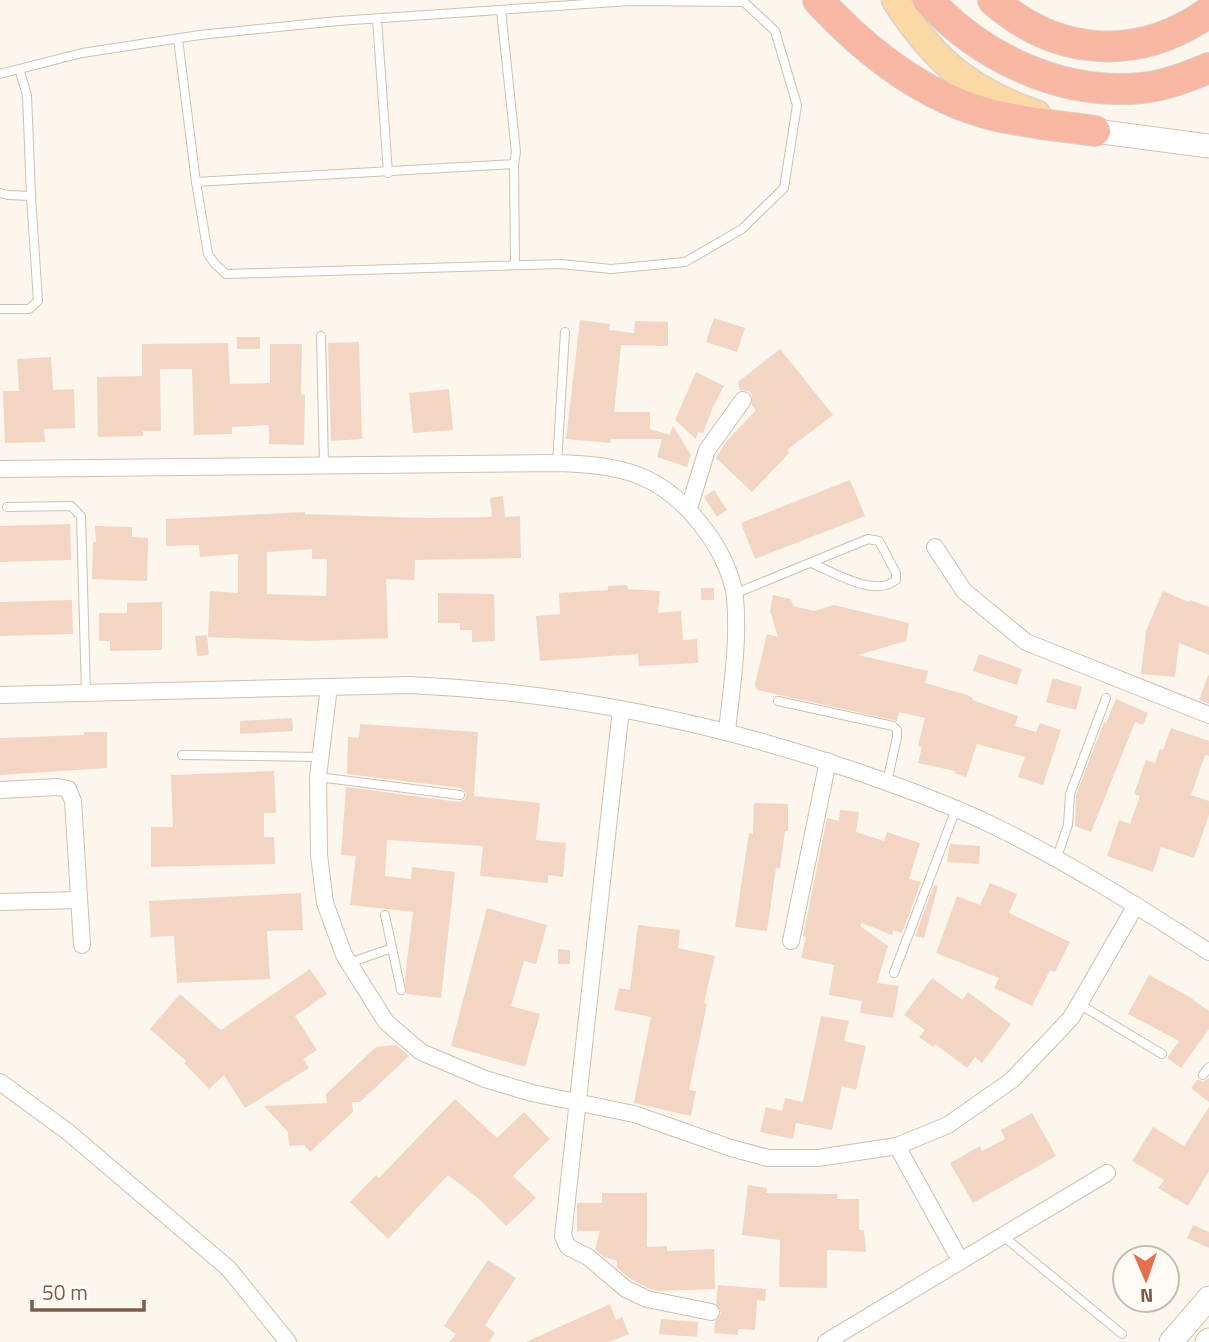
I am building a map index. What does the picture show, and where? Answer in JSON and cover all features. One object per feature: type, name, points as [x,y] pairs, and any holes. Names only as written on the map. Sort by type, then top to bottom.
[{"type":"highway","points":[[818,0],[878,59],[951,100],[987,114],[1030,123],[1095,131]]},
{"type":"highway","points":[[929,0],[967,36],[999,55],[1033,74],[1070,83],[1107,90],[1144,88],[1209,68]]},
{"type":"highway","points":[[993,0],[1013,18],[1051,36],[1089,46],[1130,46],[1166,36],[1209,12]]},
{"type":"main road","points":[[895,0],[916,33],[942,61],[976,86],[1008,104],[1095,131]]},
{"type":"street","points":[[1095,131],[1209,146]]},
{"type":"street","points":[[689,508],[707,450],[743,400]]},
{"type":"street","points":[[0,469],[557,463],[594,464],[622,469],[649,479],[689,508],[714,541],[727,569],[734,594],[736,644],[727,730]]},
{"type":"street","points":[[935,547],[964,591],[1026,642],[1209,715]]},
{"type":"street","points":[[0,695],[410,685],[529,693],[727,730],[887,782],[994,826],[1136,905],[1209,951]]},
{"type":"street","points":[[329,687],[318,778],[319,855],[325,903],[344,955],[386,1022],[421,1052],[485,1079],[532,1093],[634,1114],[697,1138],[768,1157],[818,1157],[898,1146],[948,1125],[1012,1080],[1071,1018],[1136,905]]},
{"type":"street","points":[[621,709],[563,1236],[568,1247],[588,1257],[626,1289],[647,1300],[711,1312]]},
{"type":"street","points":[[791,941],[828,761]]},
{"type":"street","points":[[0,790],[58,787],[68,789],[73,801],[82,945]]},
{"type":"street","points":[[0,902],[79,900]]},
{"type":"street","points":[[0,1082],[68,1132],[228,1268],[288,1342]]},
{"type":"street","points":[[898,1146],[960,1260]]},
{"type":"street","points":[[826,1342],[1107,1173]]},
{"type":"street","points":[[1171,1342],[1209,1297]]},
{"type":"lane","points":[[0,75],[82,53],[178,39],[377,19],[630,1],[744,2],[775,30],[797,105],[784,188],[742,229],[685,262],[611,270],[561,264],[226,274],[208,254],[195,182],[178,39]]},
{"type":"lane","points":[[502,10],[516,152],[515,265]]},
{"type":"lane","points":[[377,19],[388,173]]},
{"type":"lane","points":[[0,309],[29,309],[38,301],[27,95],[19,69]]},
{"type":"lane","points":[[195,182],[514,164]]},
{"type":"lane","points":[[0,192],[31,196]]},
{"type":"lane","points":[[557,463],[565,332]]},
{"type":"lane","points":[[321,337],[324,465]]},
{"type":"lane","points":[[7,508],[71,506],[81,516],[86,693]]},
{"type":"lane","points":[[734,594],[868,539],[879,541],[897,580],[883,586],[868,586],[811,563]]},
{"type":"lane","points":[[1056,860],[1068,825],[1070,794],[1105,698]]},
{"type":"lane","points":[[778,701],[893,726],[897,730],[897,737],[887,782]]},
{"type":"lane","points":[[181,755],[320,757]]},
{"type":"lane","points":[[318,778],[460,795]]},
{"type":"lane","points":[[894,974],[956,809]]},
{"type":"lane","points":[[385,915],[401,990]]},
{"type":"lane","points":[[349,963],[392,948]]},
{"type":"lane","points":[[1079,1004],[1162,1054]]},
{"type":"lane","points":[[1203,1075],[1209,1067]]},
{"type":"lane","points":[[1002,1235],[1122,1335]]},
{"type":"building","points":[[714,318],[745,328],[737,352],[706,342]]},
{"type":"building","points":[[580,320],[610,324],[609,330],[634,333],[635,321],[668,322],[668,346],[621,345],[614,412],[650,412],[650,429],[670,435],[673,426],[691,455],[687,467],[657,457],[662,439],[611,439],[610,443],[566,439]]},
{"type":"building","points":[[237,337],[260,337],[260,349],[237,349]]},
{"type":"building","points":[[359,342],[362,439],[331,441],[328,343]]},
{"type":"building","points":[[228,343],[230,384],[270,383],[270,344],[302,344],[304,445],[269,444],[269,425],[232,427],[232,434],[194,435],[192,369],[160,369],[161,431],[143,431],[143,436],[98,437],[97,377],[142,376],[142,344]]},
{"type":"building","points":[[780,349],[833,415],[787,450],[789,453],[752,492],[716,458],[726,442],[756,410],[752,405],[752,395],[749,391],[740,390],[738,382]]},
{"type":"building","points":[[51,357],[53,390],[74,389],[75,428],[44,429],[45,442],[5,443],[3,391],[19,391],[17,359]]},
{"type":"building","points":[[696,372],[724,386],[703,433],[698,432],[696,439],[675,420]]},
{"type":"building","points":[[449,389],[453,430],[413,433],[409,393]]},
{"type":"building","points":[[850,480],[865,516],[755,559],[741,523]]},
{"type":"building","points":[[714,490],[727,510],[717,517],[704,497]]},
{"type":"building","points":[[503,496],[505,517],[520,516],[521,558],[415,560],[414,580],[386,579],[388,638],[309,641],[208,637],[210,591],[238,593],[238,554],[200,557],[199,545],[166,546],[166,519],[305,512],[426,518],[492,517],[490,498]],"holes":[[[312,549],[312,559],[327,559],[326,596],[267,594],[267,552]]]},
{"type":"building","points":[[70,524],[71,560],[0,562],[0,526]]},
{"type":"building","points":[[95,526],[132,527],[132,537],[148,538],[147,581],[92,579]]},
{"type":"building","points":[[627,585],[628,589],[660,591],[658,613],[681,611],[683,640],[697,639],[698,663],[639,666],[638,654],[540,661],[536,616],[560,614],[559,593],[608,590],[608,586]]},
{"type":"building","points":[[701,588],[714,588],[714,600],[701,600]]},
{"type":"building","points":[[1163,591],[1209,607],[1209,655],[1179,643],[1175,677],[1141,674],[1146,631]]},
{"type":"building","points":[[438,593],[494,594],[495,641],[472,642],[472,630],[460,630],[460,623],[438,623]]},
{"type":"building","points":[[773,595],[791,599],[793,606],[814,611],[834,605],[909,623],[906,641],[858,655],[928,671],[925,683],[967,695],[973,698],[972,700],[1018,716],[1015,726],[1036,732],[1040,723],[1061,730],[1043,785],[1018,777],[1025,757],[977,744],[966,777],[954,773],[955,771],[918,763],[922,747],[918,746],[925,718],[899,712],[897,721],[757,690],[755,684],[767,634],[778,637],[770,611]]},
{"type":"building","points":[[72,600],[73,634],[0,636],[0,602]]},
{"type":"building","points":[[162,602],[162,650],[110,651],[110,641],[99,641],[99,613],[127,613],[127,603]]},
{"type":"building","points":[[207,635],[209,655],[197,656],[195,636]]},
{"type":"building","points":[[979,654],[1022,669],[1017,685],[973,671]]},
{"type":"building","points":[[1209,676],[1209,704],[1199,700]]},
{"type":"building","points":[[1053,678],[1082,687],[1076,710],[1046,702]]},
{"type":"building","points":[[1116,699],[1148,713],[1143,725],[1135,722],[1091,832],[1075,826],[1076,795],[1104,722],[1106,723]]},
{"type":"building","points":[[292,718],[293,731],[240,734],[240,721]]},
{"type":"building","points":[[360,724],[478,732],[474,796],[540,803],[536,840],[566,843],[563,877],[548,875],[548,883],[480,876],[483,846],[387,840],[385,876],[411,879],[412,867],[455,872],[441,998],[406,994],[405,978],[413,912],[350,905],[356,856],[341,855],[346,787],[459,802],[465,799],[466,793],[461,788],[347,774],[348,737],[359,738]]},
{"type":"building","points":[[1171,728],[1209,741],[1209,756],[1205,755],[1191,795],[1209,801],[1209,815],[1194,858],[1161,847],[1153,872],[1107,856],[1119,820],[1130,824],[1140,796],[1134,794],[1146,760],[1155,763]]},
{"type":"building","points":[[84,732],[107,732],[107,768],[0,775],[0,738],[84,735]]},
{"type":"building","points":[[274,771],[276,813],[264,813],[264,837],[274,837],[275,864],[151,867],[151,827],[173,827],[171,775]]},
{"type":"building","points":[[754,803],[788,804],[788,831],[785,831],[780,868],[776,868],[767,931],[735,927],[749,833],[753,834]]},
{"type":"building","points":[[840,810],[859,812],[856,832],[884,841],[887,832],[920,843],[909,879],[921,882],[902,933],[893,930],[892,935],[862,923],[860,926],[888,946],[877,983],[899,986],[893,1018],[860,1013],[862,1001],[829,995],[834,965],[801,958],[827,818],[839,821]]},
{"type":"building","points":[[950,844],[980,846],[979,864],[947,862]]},
{"type":"building","points":[[990,883],[1017,894],[1009,913],[1070,942],[1055,972],[1050,970],[1032,1006],[994,988],[999,978],[936,953],[957,896],[980,905]]},
{"type":"building","points":[[934,885],[938,886],[924,938],[915,936]]},
{"type":"building","points":[[301,893],[303,930],[267,931],[270,979],[177,983],[174,936],[151,937],[149,901]]},
{"type":"building","points":[[487,908],[547,925],[536,964],[524,961],[511,1006],[540,1014],[525,1067],[451,1046]]},
{"type":"building","points":[[638,925],[680,930],[678,948],[715,956],[689,1090],[696,1091],[691,1116],[634,1103],[651,1017],[614,1010],[619,988],[630,990]]},
{"type":"building","points":[[558,949],[570,950],[570,964],[558,964]]},
{"type":"building","points":[[310,969],[327,994],[295,1016],[317,1050],[303,1059],[309,1068],[245,1108],[224,1075],[209,1089],[184,1063],[186,1061],[150,1029],[180,994],[221,1030]]},
{"type":"building","points":[[1149,975],[1209,1011],[1209,1029],[1181,1068],[1167,1058],[1179,1041],[1128,1014]]},
{"type":"building","points":[[932,978],[962,1000],[968,992],[1011,1024],[982,1063],[975,1057],[967,1068],[935,1044],[933,1047],[919,1037],[925,1030],[904,1015]]},
{"type":"building","points":[[821,1016],[849,1021],[844,1041],[866,1046],[856,1090],[842,1086],[832,1130],[796,1123],[793,1139],[760,1132],[766,1107],[782,1111],[785,1098],[803,1102]]},
{"type":"building","points":[[396,1045],[409,1056],[360,1102],[352,1102],[353,1112],[310,1152],[304,1145],[289,1146],[288,1132],[264,1106],[327,1103],[326,1094],[376,1047]]},
{"type":"building","points":[[1209,1078],[1209,1102],[1191,1088],[1198,1079],[1203,1082]]},
{"type":"building","points":[[455,1099],[497,1138],[524,1112],[550,1139],[513,1176],[536,1198],[506,1226],[478,1198],[448,1175],[388,1239],[350,1202],[376,1175],[379,1178]]},
{"type":"building","points":[[1209,1107],[1209,1171],[1188,1206],[1158,1188],[1164,1180],[1132,1161],[1153,1127],[1184,1146]]},
{"type":"building","points":[[1032,1113],[1056,1156],[973,1203],[950,1163],[980,1146],[982,1151],[1005,1139],[1001,1130]]},
{"type":"building","points":[[748,1185],[767,1188],[766,1193],[838,1194],[837,1199],[859,1199],[859,1230],[864,1230],[866,1252],[827,1250],[827,1288],[779,1287],[780,1240],[742,1235]]},
{"type":"building","points":[[602,1193],[647,1193],[647,1247],[667,1246],[667,1251],[714,1249],[715,1289],[650,1289],[617,1268],[617,1261],[604,1257],[595,1249],[600,1231],[577,1231],[577,1203],[602,1203]]},
{"type":"building","points":[[1193,1225],[1209,1232],[1209,1248],[1187,1238]]},
{"type":"building","points":[[488,1260],[516,1278],[485,1325],[495,1333],[489,1342],[449,1342],[456,1334],[444,1326]]},
{"type":"building","points":[[718,1285],[766,1289],[765,1301],[757,1300],[755,1330],[738,1329],[738,1335],[714,1333],[715,1322],[721,1313],[716,1303]]},
{"type":"building","points":[[610,1304],[616,1320],[622,1317],[629,1334],[609,1342],[526,1342]]},
{"type":"building","points":[[661,1319],[698,1322],[697,1337],[659,1334]]}]
